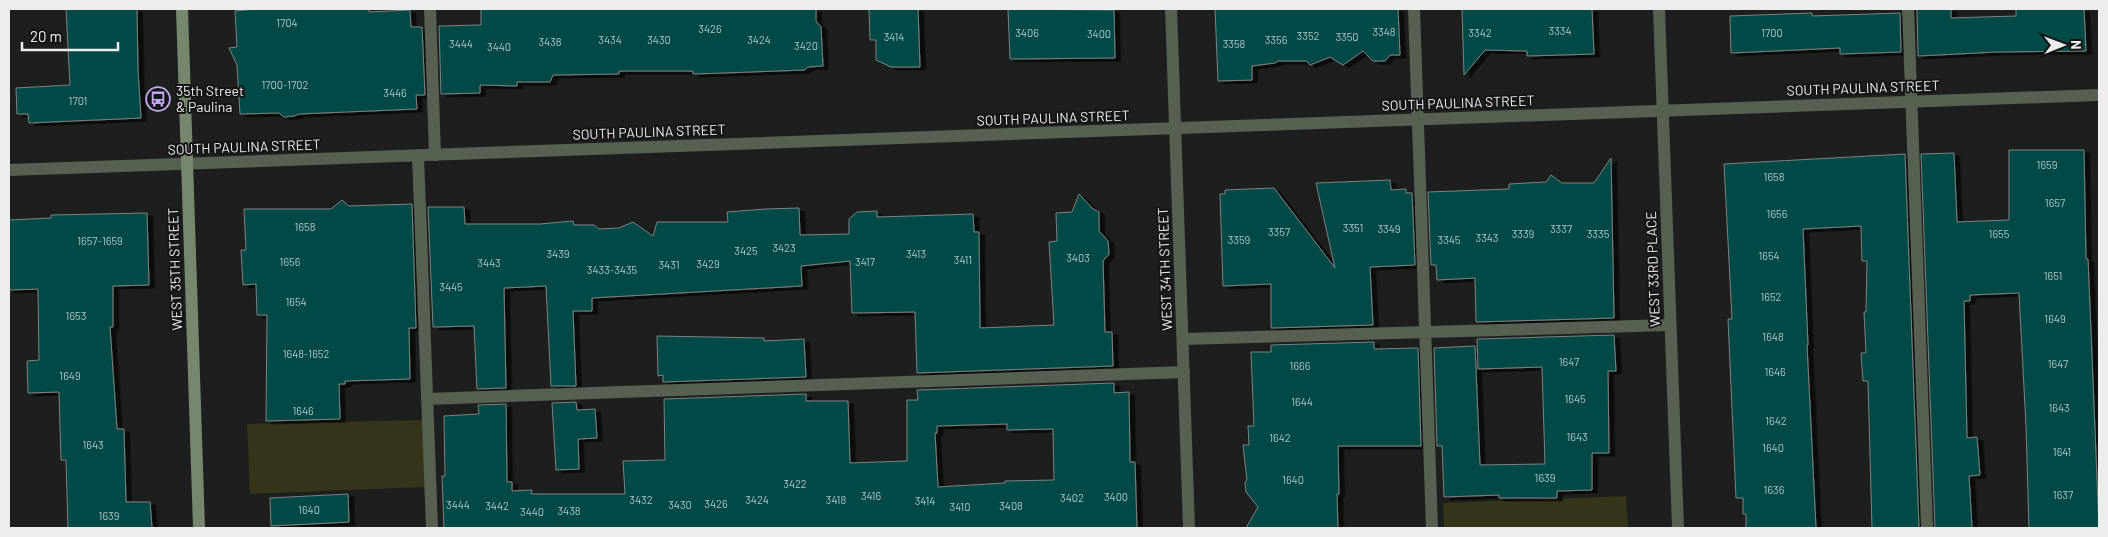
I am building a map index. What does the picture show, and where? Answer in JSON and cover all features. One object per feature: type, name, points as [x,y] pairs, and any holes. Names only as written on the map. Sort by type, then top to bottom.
[{"type":"main road","name":"WEST 35TH STREET","points":[[182,9],[199,528]]},
{"type":"street","points":[[430,9],[435,155]]},
{"type":"street","name":"WEST 34TH STREET","points":[[1171,9],[1189,528]]},
{"type":"street","points":[[1414,9],[1432,528]]},
{"type":"street","name":"WEST 33RD PLACE","points":[[1659,9],[1678,528]]},
{"type":"street","points":[[1908,9],[1927,528]]},
{"type":"street","name":"SOUTH PAULINA STREET","points":[[9,170],[2099,95]]},
{"type":"street","points":[[418,156],[432,528]]},
{"type":"street","points":[[1183,339],[1670,326]]},
{"type":"street","points":[[427,399],[1184,372]]},
{"type":"shaded area","points":[[423,420],[426,487],[250,494],[247,424]]},
{"type":"shaded area","points":[[1626,496],[1628,528],[1444,528],[1443,503]]},
{"type":"building","points":[[66,9],[137,9],[141,118],[29,123],[28,114],[17,114],[16,88],[70,85]]},
{"type":"building","points":[[256,9],[369,9],[369,12],[410,10],[411,27],[422,27],[425,95],[416,95],[417,109],[299,114],[284,117],[279,113],[240,114],[237,65],[229,48],[237,47],[235,11]]},
{"type":"building","points":[[481,9],[816,9],[816,21],[821,27],[823,66],[808,67],[805,70],[724,73],[693,74],[693,71],[619,71],[619,74],[553,75],[550,82],[517,82],[517,86],[480,85],[480,93],[441,94],[439,26],[481,25]]},
{"type":"building","points":[[869,9],[918,9],[920,67],[891,67],[876,60],[876,40],[870,40]]},
{"type":"building","points":[[1008,9],[1114,10],[1115,58],[1010,59]]},
{"type":"building","points":[[1215,9],[1398,9],[1400,55],[1390,55],[1385,61],[1373,61],[1363,51],[1343,65],[1330,57],[1310,65],[1306,61],[1278,61],[1252,66],[1252,80],[1218,81]]},
{"type":"building","points":[[1462,9],[1592,9],[1594,54],[1527,56],[1527,51],[1485,50],[1464,75]]},
{"type":"building","points":[[1917,9],[1951,9],[1951,18],[2016,16],[2016,9],[2084,9],[2086,51],[1997,52],[1918,56]]},
{"type":"building","points":[[1812,13],[1812,16],[1900,13],[1901,52],[1840,54],[1840,48],[1731,53],[1730,16]]},
{"type":"building","points":[[2009,150],[2084,150],[2086,259],[2088,259],[2099,528],[2029,528],[2019,293],[1970,295],[1970,301],[1964,301],[1967,438],[1977,437],[1980,475],[1969,476],[1972,528],[1935,528],[1921,154],[1954,153],[1957,222],[2009,220]]},
{"type":"building","points":[[1905,154],[1919,528],[1872,528],[1868,381],[1863,381],[1861,353],[1866,353],[1864,312],[1866,312],[1867,261],[1862,261],[1861,226],[1803,229],[1816,528],[1746,528],[1746,514],[1743,514],[1743,498],[1736,498],[1728,319],[1732,319],[1724,164]]},
{"type":"building","points":[[1611,158],[1614,318],[1476,322],[1475,278],[1437,280],[1436,265],[1431,265],[1428,192],[1509,189],[1509,184],[1546,182],[1551,175],[1562,183],[1594,183]]},
{"type":"building","points":[[1390,180],[1391,190],[1406,189],[1406,193],[1412,193],[1415,265],[1370,267],[1373,325],[1271,328],[1271,284],[1223,286],[1220,194],[1225,194],[1225,190],[1274,188],[1335,268],[1316,183]]},
{"type":"building","points":[[1079,194],[1093,209],[1099,212],[1099,231],[1108,241],[1109,254],[1103,261],[1105,332],[1112,332],[1113,366],[917,373],[915,312],[852,313],[850,261],[801,266],[802,286],[592,298],[592,311],[573,311],[576,386],[551,386],[546,286],[504,288],[506,388],[477,389],[474,326],[433,327],[428,207],[464,207],[465,224],[540,224],[573,221],[574,225],[594,225],[599,229],[619,228],[633,222],[653,236],[657,222],[728,222],[727,212],[766,209],[799,208],[800,235],[849,234],[849,219],[857,212],[877,211],[877,217],[973,214],[974,232],[979,232],[980,328],[1054,325],[1049,242],[1057,241],[1056,213],[1072,212]]},
{"type":"building","points":[[342,200],[349,206],[412,204],[416,328],[409,328],[410,379],[345,381],[345,384],[339,384],[340,419],[266,421],[267,315],[257,315],[256,284],[243,285],[241,250],[246,250],[244,209],[331,209]]},
{"type":"building","points":[[147,213],[149,285],[113,286],[113,327],[110,327],[117,429],[124,429],[126,502],[150,502],[152,528],[68,528],[66,460],[61,460],[59,392],[28,393],[27,361],[39,360],[38,289],[9,290],[9,220],[51,218],[51,215]]},
{"type":"building","points":[[1614,335],[1616,371],[1608,371],[1609,453],[1592,453],[1592,490],[1557,491],[1557,498],[1499,498],[1499,495],[1444,497],[1442,446],[1437,446],[1434,348],[1475,346],[1480,465],[1545,464],[1542,367],[1478,369],[1477,339]]},
{"type":"building","points":[[657,336],[764,338],[764,341],[804,339],[806,377],[663,382],[663,375],[658,376]]},
{"type":"building","points":[[1374,342],[1374,349],[1418,348],[1421,446],[1338,446],[1338,528],[1246,528],[1258,507],[1246,492],[1245,482],[1247,480],[1243,445],[1249,445],[1248,426],[1254,426],[1251,352],[1271,352],[1271,345]]},
{"type":"building","points":[[1114,383],[1114,393],[1129,392],[1130,462],[1135,462],[1137,528],[444,528],[442,476],[445,476],[444,416],[479,414],[478,405],[506,404],[507,482],[512,482],[512,491],[532,490],[531,494],[625,494],[623,461],[665,460],[664,399],[806,394],[806,401],[848,401],[850,463],[907,461],[907,400],[918,400],[917,390]],"holes":[[[1007,424],[1007,430],[1053,429],[1054,480],[1005,481],[1005,483],[938,487],[935,433],[937,433],[937,426]]]},
{"type":"building","points":[[576,402],[577,410],[595,409],[597,438],[578,439],[579,469],[556,470],[552,403]]},
{"type":"building","points":[[348,494],[349,522],[271,526],[270,498]]},
{"type":"place","name":"35th Street & Paulina","points":[[158,99]]}]
